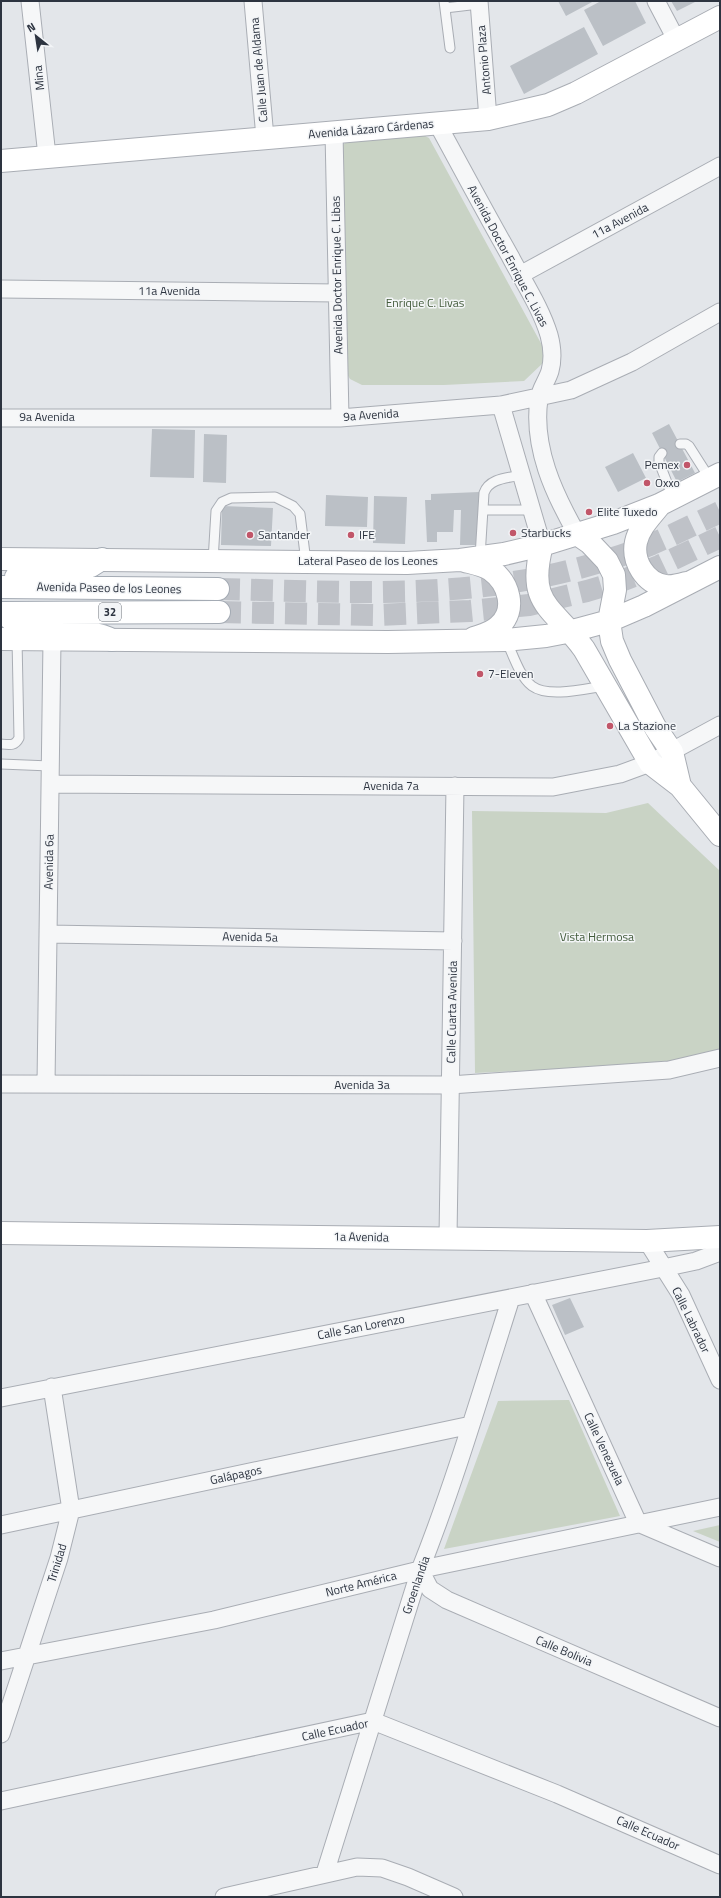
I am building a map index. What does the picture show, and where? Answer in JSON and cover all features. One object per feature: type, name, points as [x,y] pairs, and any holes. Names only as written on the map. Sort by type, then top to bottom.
[{"type":"street","name":"Mina","points":[[30,1],[47,156]]},
{"type":"street","name":"Calle Juan de Aldama","points":[[253,1],[265,138]]},
{"type":"street","points":[[656,1],[677,41]]},
{"type":"street","name":"Antonio Plaza","points":[[479,3],[488,119]]},
{"type":"street","name":"Avenida Lázaro Cárdenas","points":[[1,161],[488,119],[532,110],[576,93],[720,18]]},
{"type":"street","name":"Avenida Doctor Enrique C. Livas","points":[[437,123],[520,275],[549,335],[552,353],[550,370],[539,397],[537,420],[542,454],[561,506],[577,534],[590,543],[607,561],[614,575],[615,590],[609,621],[612,641],[620,660],[655,727],[672,752],[680,786]]},
{"type":"street","name":"Avenida Doctor Enrique C. Libas","points":[[334,132],[340,418]]},
{"type":"street","name":"11a Avenida","points":[[520,275],[720,166]]},
{"type":"street","name":"11a Avenida","points":[[1,289],[338,293]]},
{"type":"street","name":"9a Avenida","points":[[1,418],[340,418],[501,405],[572,390],[632,362],[720,312]]},
{"type":"street","name":"Avenida Doctor Enrique C. Livas","points":[[501,405],[542,545],[536,576],[540,594],[549,611],[572,631],[584,649],[650,763],[680,786],[720,834]]},
{"type":"street","name":"Lateral Paseo de los Leones","points":[[1,559],[408,563],[470,559],[504,554],[542,545],[613,523],[666,502],[715,477]]},
{"type":"street","points":[[666,502],[641,529],[636,542],[635,556],[639,567],[649,579],[664,586],[676,586],[698,579]]},
{"type":"street","points":[[1,583],[19,577],[91,566],[102,559]]},
{"type":"street","points":[[461,642],[487,634],[499,626],[508,615],[510,601],[507,589],[500,578],[490,569],[470,559]]},
{"type":"street","points":[[9,639],[461,642],[546,636],[609,621],[644,606],[720,567]]},
{"type":"street","name":"Avenida Paseo de los Leones","points":[[1,587],[218,589]]},
{"type":"street","name":"Avenida Paseo de los Leones","points":[[3,613],[219,612]]},
{"type":"street","points":[[3,613],[16,624],[28,628],[96,634],[112,640]]},
{"type":"street","name":"Avenida 6a","points":[[46,1084],[52,640]]},
{"type":"street","name":"Avenida 7a","points":[[50,784],[553,787],[620,774],[650,763],[720,725]]},
{"type":"street","name":"Calle Cuarta Avenida","points":[[448,1237],[455,786]]},
{"type":"street","name":"Avenida 5a","points":[[48,934],[453,941]]},
{"type":"street","name":"Avenida 3a","points":[[1,1084],[450,1086],[669,1070],[720,1058]]},
{"type":"street","name":"1a Avenida","points":[[1,1233],[448,1237],[647,1241],[720,1237]]},
{"type":"street","name":"Calle Labrador","points":[[647,1241],[681,1295],[720,1380]]},
{"type":"street","name":"Calle San Lorenzo","points":[[1,1398],[663,1268],[696,1261],[720,1252]]},
{"type":"street","name":"Calle Venezuela","points":[[533,1293],[638,1523]]},
{"type":"street","name":"Groenlandia","points":[[325,1873],[420,1570],[433,1537],[471,1425],[511,1298]]},
{"type":"street","name":"Trinidad","points":[[1,1734],[59,1558],[71,1510],[52,1387]]},
{"type":"street","name":"Galápagos","points":[[1,1525],[471,1425]]},
{"type":"street","name":"Norte América","points":[[1,1661],[214,1620],[420,1570],[720,1507]]},
{"type":"street","points":[[638,1523],[720,1558]]},
{"type":"street","name":"Calle Bolivia","points":[[420,1570],[430,1589],[447,1600],[720,1718]]},
{"type":"street","name":"Calle Ecuador","points":[[1,1801],[373,1721],[557,1794],[720,1865]]},
{"type":"street","points":[[224,1897],[357,1867],[382,1868],[408,1877],[454,1897]]},
{"type":"lane","points":[[450,48],[445,5],[479,3]]},
{"type":"lane","points":[[680,444],[686,444],[689,446],[715,477]]},
{"type":"lane","points":[[662,453],[659,457],[659,462],[666,502]]},
{"type":"lane","points":[[470,559],[483,510],[486,487],[492,482],[522,475]]},
{"type":"lane","points":[[213,561],[216,511],[222,502],[231,498],[275,497],[293,506],[300,514],[306,562]]},
{"type":"lane","points":[[483,510],[532,510]]},
{"type":"lane","points":[[1,744],[12,745],[17,743],[19,738],[9,639]]},
{"type":"lane","points":[[506,640],[524,675],[531,685],[542,692],[557,692],[605,686]]},
{"type":"lane","points":[[1,764],[50,766]]},
{"type":"green space","name":"Enrique C. Livas","points":[[423,135],[429,138],[543,347],[544,362],[524,381],[444,385],[362,385],[350,379],[343,367],[341,146],[348,141]]},
{"type":"green space","name":"Vista Hermosa","points":[[648,803],[720,871],[720,1050],[660,1064],[475,1073],[472,811],[606,813]]},
{"type":"green space","points":[[569,1400],[620,1516],[444,1549],[498,1401]]},
{"type":"green space","points":[[720,1525],[720,1542],[693,1531]]},
{"type":"building","points":[[558,1],[594,1],[566,16]]},
{"type":"building","points":[[601,1],[635,1],[646,23],[603,46],[584,10]]},
{"type":"building","points":[[671,1],[697,1],[677,11]]},
{"type":"building","points":[[584,27],[598,54],[524,94],[510,66]]},
{"type":"building","points":[[669,424],[695,473],[677,482],[652,433]]},
{"type":"building","points":[[152,429],[195,430],[194,478],[150,477]]},
{"type":"building","points":[[204,434],[227,435],[226,483],[203,482]]},
{"type":"building","points":[[633,453],[646,478],[618,492],[605,467]]},
{"type":"building","points":[[479,492],[478,545],[460,545],[461,510],[454,510],[453,532],[437,532],[437,542],[427,542],[425,500],[431,500],[431,494]]},
{"type":"building","points":[[326,495],[368,497],[367,527],[325,526]]},
{"type":"building","points":[[374,496],[407,497],[405,544],[373,543]]},
{"type":"building","points":[[222,506],[273,508],[271,546],[221,545]]},
{"type":"building","points":[[570,1298],[584,1327],[565,1335],[552,1305]]},
{"type":"tunnel","points":[[218,589],[372,592],[488,586],[541,577],[623,555],[652,544],[720,512]]},
{"type":"tunnel","points":[[219,612],[377,615],[470,611],[529,605],[621,581],[659,566],[720,537]]},
{"type":"place","name":"Pemex","points":[[687,465]]},
{"type":"place","name":"Oxxo","points":[[647,483]]},
{"type":"place","name":"Elite Tuxedo","points":[[589,512]]},
{"type":"place","name":"Starbucks","points":[[513,533]]},
{"type":"place","name":"Santander","points":[[250,535]]},
{"type":"place","name":"IFE","points":[[351,535]]},
{"type":"place","name":"7-Eleven","points":[[480,674]]},
{"type":"place","name":"La Stazione","points":[[610,726]]}]
